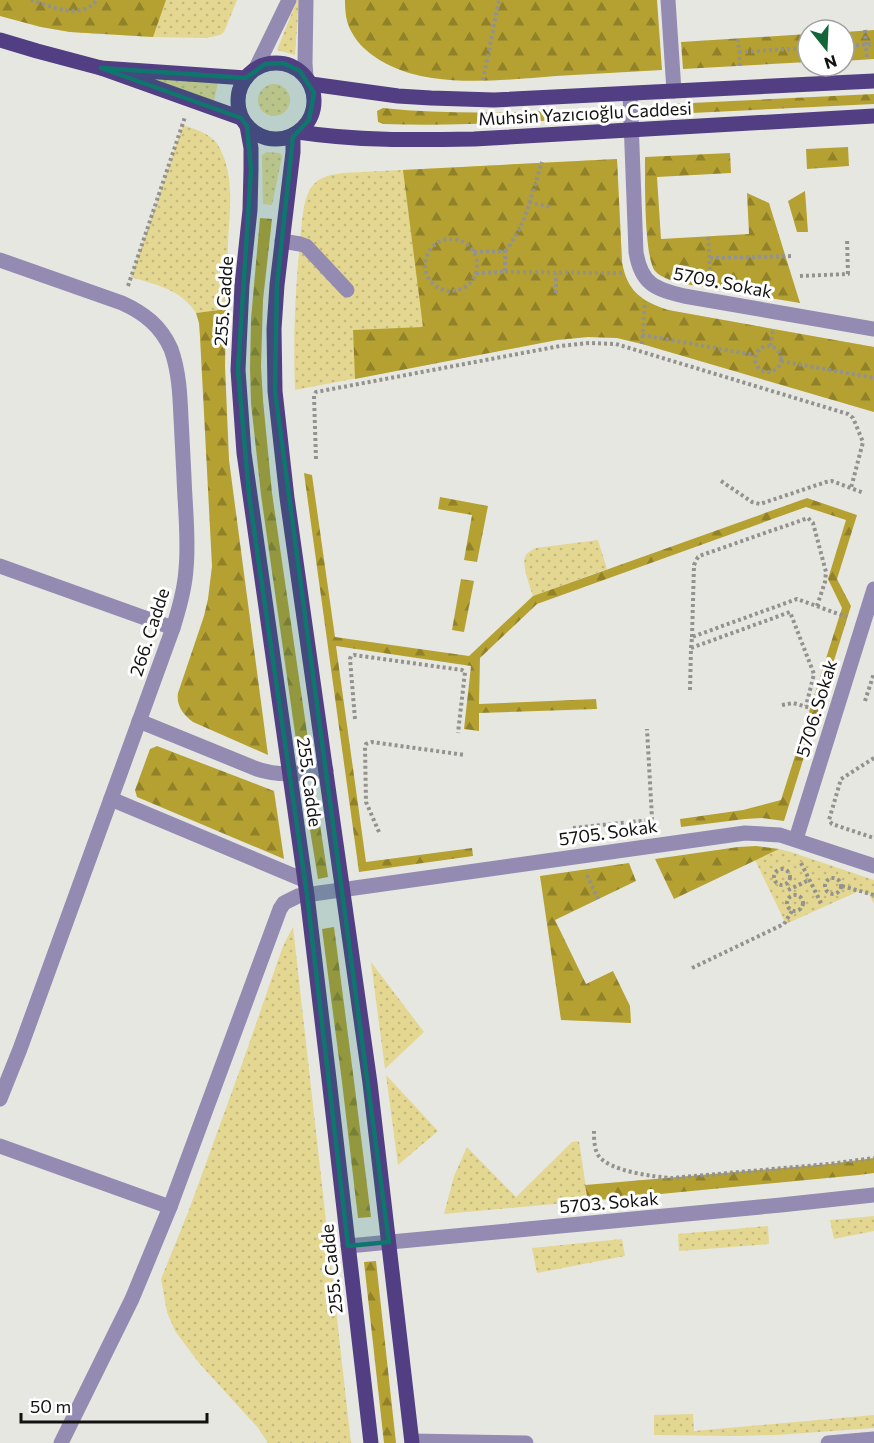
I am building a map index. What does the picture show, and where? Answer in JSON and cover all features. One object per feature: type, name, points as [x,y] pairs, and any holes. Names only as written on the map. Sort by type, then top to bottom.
[{"type":"main road","points":[[0,40],[101,68],[191,100],[244,122]]},
{"type":"main road","points":[[283,63],[292,66],[308,81],[315,103],[313,112],[304,128],[296,134],[270,139],[253,133],[244,122],[237,102],[241,85],[251,73],[265,64],[283,63]]},
{"type":"main road","points":[[101,68],[251,73]]},
{"type":"main road","name":"Muhsin Yazıcıoğlu Caddesi","points":[[308,81],[398,96],[461,99],[630,94],[874,81]]},
{"type":"main road","name":"Muhsin Yazıcıoğlu Caddesi","points":[[296,134],[419,140],[474,139],[874,116]]},
{"type":"main road","name":"255. Cadde","points":[[244,122],[251,148],[251,170],[239,335],[240,411],[249,495],[305,887],[371,1443]]},
{"type":"main road","name":"255. Cadde","points":[[296,134],[282,241],[274,329],[275,391],[287,498],[370,1083],[412,1442]]},
{"type":"street","points":[[251,73],[289,0]]},
{"type":"street","points":[[306,0],[305,51],[308,81]]},
{"type":"street","points":[[668,0],[675,91]]},
{"type":"street","name":"5709. Sokak","points":[[630,94],[636,252],[639,266],[649,282],[666,292],[684,296],[874,329]]},
{"type":"street","points":[[282,241],[306,246],[347,290]]},
{"type":"street","name":"266. Cadde","points":[[0,261],[122,303],[142,314],[158,327],[171,349],[178,377],[187,555],[184,587],[173,628],[0,1100]]},
{"type":"street","points":[[0,566],[173,628]]},
{"type":"street","name":"5706. Sokak","points":[[796,846],[874,589]]},
{"type":"street","points":[[139,721],[271,773],[289,774],[326,770]]},
{"type":"street","points":[[60,1443],[132,1299],[170,1207],[280,909],[284,903],[305,887],[111,799]]},
{"type":"street","name":"5705. Sokak","points":[[305,887],[343,890],[745,833],[780,835],[796,846],[874,866]]},
{"type":"street","points":[[0,1146],[170,1207]]},
{"type":"street","name":"5703. Sokak","points":[[348,1246],[874,1195]]},
{"type":"street","points":[[828,1443],[874,1438]]},
{"type":"street","points":[[412,1442],[526,1443]]},
{"type":"path","points":[[31,0],[66,11],[91,6],[98,0]]},
{"type":"path","points":[[483,80],[499,0]]},
{"type":"path","points":[[865,30],[867,59]]},
{"type":"path","points":[[738,39],[740,66]]},
{"type":"path","points":[[856,45],[874,44]]},
{"type":"path","points":[[739,52],[796,49]]},
{"type":"path","points":[[122,303],[191,100]]},
{"type":"path","points":[[505,272],[505,251],[519,230],[542,162]]},
{"type":"path","points":[[529,202],[550,207]]},
{"type":"path","points":[[708,237],[712,288]]},
{"type":"path","points":[[445,238],[454,238],[469,245],[474,252],[478,268],[476,273],[471,283],[464,288],[456,291],[438,288],[426,274],[424,265],[426,256],[437,242],[445,238]]},
{"type":"path","points":[[800,276],[848,274],[846,239]]},
{"type":"path","points":[[474,252],[505,251]]},
{"type":"path","points":[[710,258],[794,256]]},
{"type":"path","points":[[476,273],[624,273]]},
{"type":"path","points":[[556,273],[556,294]]},
{"type":"path","points":[[642,344],[645,300]]},
{"type":"path","points":[[771,346],[773,329]]},
{"type":"path","points":[[642,335],[755,355]]},
{"type":"path","points":[[316,459],[314,396],[316,392],[560,346],[616,344],[848,414],[853,418],[863,442],[850,488]]},
{"type":"path","points":[[771,346],[777,349],[781,361],[777,369],[765,372],[757,367],[755,355],[761,348],[771,346]]},
{"type":"path","points":[[781,361],[874,378]]},
{"type":"path","points":[[721,481],[752,502],[760,504],[826,482],[864,493]]},
{"type":"path","points":[[690,690],[694,565],[698,557],[808,518],[813,522],[826,572],[817,606]]},
{"type":"path","points":[[692,637],[797,599],[848,617]]},
{"type":"path","points":[[692,648],[790,612],[814,674],[806,706]]},
{"type":"path","points":[[355,719],[350,659],[354,655],[465,672],[458,733]]},
{"type":"path","points":[[865,701],[874,673]]},
{"type":"path","points":[[782,705],[793,703],[819,710]]},
{"type":"path","points":[[573,828],[652,818],[647,729]]},
{"type":"path","points":[[379,832],[366,802],[366,744],[372,742],[465,755]]},
{"type":"path","points":[[874,758],[841,779],[829,820],[832,824],[874,838]]},
{"type":"path","points":[[796,846],[822,905]]},
{"type":"path","points":[[584,870],[598,899]]},
{"type":"path","points":[[778,870],[786,870],[790,874],[790,879],[786,884],[779,885],[775,882],[774,874],[778,870]]},
{"type":"path","points":[[825,889],[826,883],[832,878],[837,879],[842,886],[874,895]]},
{"type":"path","points":[[788,890],[810,880]]},
{"type":"path","points":[[786,884],[791,896]]},
{"type":"path","points":[[825,889],[830,894],[836,894],[842,886]]},
{"type":"path","points":[[816,894],[825,889]]},
{"type":"path","points":[[791,896],[799,896],[803,903],[800,910],[792,911],[787,905],[787,900],[791,896]]},
{"type":"path","points":[[692,968],[784,924],[792,911]]},
{"type":"path","points":[[594,1131],[600,1157],[624,1169],[655,1177],[672,1178],[874,1158]]},
{"type":"highlighted area","points":[[283,63],[300,71],[314,93],[309,120],[293,137],[277,285],[275,391],[389,1242],[348,1246],[307,895],[249,495],[238,370],[251,170],[247,126],[241,118],[101,68],[246,78],[265,64]]},
{"type":"shaded area","points":[[0,0],[237,0],[224,32],[207,38],[70,32],[41,27],[0,16]]},
{"type":"shaded area","points":[[297,0],[299,0],[295,55],[277,50]]},
{"type":"shaded area","points":[[146,77],[218,82],[214,101]]},
{"type":"shaded area","points":[[274,84],[286,88],[290,100],[286,112],[274,116],[262,112],[258,100],[262,88]]},
{"type":"shaded area","points":[[183,125],[211,137],[218,145],[227,167],[230,204],[226,309],[196,313],[183,298],[175,293],[131,277]]},
{"type":"shaded area","points":[[267,152],[280,153],[282,157],[272,205],[263,204],[262,155]]},
{"type":"shaded area","points":[[617,159],[622,262],[624,272],[637,294],[650,303],[668,310],[874,347],[874,412],[617,338],[588,337],[557,340],[295,390],[295,316],[302,220],[307,196],[319,180],[330,175],[349,173]]},
{"type":"shaded area","points":[[598,540],[607,569],[533,596],[525,566],[525,557],[528,552],[536,548]]},
{"type":"shaded area","points":[[779,849],[874,880],[874,904],[869,894],[859,891],[786,924],[755,860]]},
{"type":"shaded area","points":[[293,927],[351,1443],[268,1443],[258,1428],[199,1363],[175,1331],[167,1312],[161,1279],[189,1210],[283,946]]},
{"type":"shaded area","points":[[371,962],[424,1032],[385,1069]]},
{"type":"shaded area","points":[[386,1075],[438,1131],[398,1165]]},
{"type":"shaded area","points":[[579,1141],[588,1201],[444,1214],[454,1176],[467,1147],[516,1197],[572,1142]]},
{"type":"shaded area","points":[[874,1216],[874,1231],[834,1239],[830,1220]]},
{"type":"shaded area","points":[[768,1226],[769,1244],[679,1251],[678,1234]]},
{"type":"shaded area","points":[[622,1239],[625,1256],[537,1273],[532,1248]]},
{"type":"shaded area","points":[[693,1414],[694,1431],[874,1415],[874,1428],[777,1435],[654,1435],[654,1415]]},
{"type":"green space","points":[[0,0],[166,0],[153,37],[70,32],[41,27],[0,16]]},
{"type":"green space","points":[[345,0],[657,0],[662,70],[478,81],[421,76],[386,64],[365,50],[349,28]]},
{"type":"green space","points":[[874,30],[874,59],[856,60],[856,31]]},
{"type":"green space","points":[[796,35],[796,63],[683,69],[681,42]]},
{"type":"green space","points":[[874,94],[874,104],[651,115],[650,105]]},
{"type":"green space","points":[[383,108],[469,113],[612,108],[612,117],[469,124],[383,124],[378,122],[377,111]]},
{"type":"green space","points":[[848,147],[849,166],[807,169],[806,149]]},
{"type":"green space","points":[[730,153],[731,173],[657,177],[661,239],[749,234],[747,193],[769,203],[800,303],[685,284],[658,274],[651,263],[647,235],[645,157]]},
{"type":"green space","points":[[617,159],[622,262],[624,272],[637,294],[650,303],[668,310],[874,347],[874,412],[617,338],[588,337],[557,340],[355,379],[353,330],[423,327],[403,170]]},
{"type":"green space","points":[[805,191],[808,232],[797,232],[788,201]]},
{"type":"green space","points":[[260,218],[272,219],[263,300],[261,366],[263,400],[272,493],[310,753],[298,754],[261,495],[251,403],[251,319]]},
{"type":"green space","points":[[226,309],[225,366],[229,460],[268,755],[193,722],[186,716],[178,702],[178,693],[204,616],[212,566],[200,337],[196,313]]},
{"type":"green space","points":[[304,473],[312,475],[335,637],[469,656],[533,596],[807,498],[857,515],[837,579],[851,606],[784,821],[762,818],[681,827],[680,819],[743,810],[781,800],[842,608],[828,579],[846,520],[806,507],[537,604],[480,658],[479,704],[596,699],[597,709],[479,713],[479,731],[464,729],[471,666],[336,646],[366,862],[472,848],[473,856],[359,872]]},
{"type":"green space","points":[[440,497],[488,506],[477,562],[464,560],[472,515],[438,509]]},
{"type":"green space","points":[[461,579],[474,581],[464,632],[452,630]]},
{"type":"green space","points":[[157,746],[274,791],[284,859],[137,797],[135,790],[150,749]]},
{"type":"green space","points":[[314,786],[328,877],[318,879],[303,787]]},
{"type":"green space","points":[[756,846],[779,849],[674,899],[655,859],[738,847]]},
{"type":"green space","points":[[629,863],[636,881],[555,920],[586,984],[613,971],[630,1006],[631,1023],[561,1020],[540,876]]},
{"type":"green space","points":[[334,927],[371,1217],[358,1218],[322,929]]},
{"type":"green space","points":[[874,1158],[874,1173],[588,1201],[585,1185],[829,1164]]},
{"type":"green space","points":[[376,1261],[396,1443],[384,1443],[364,1262]]}]
